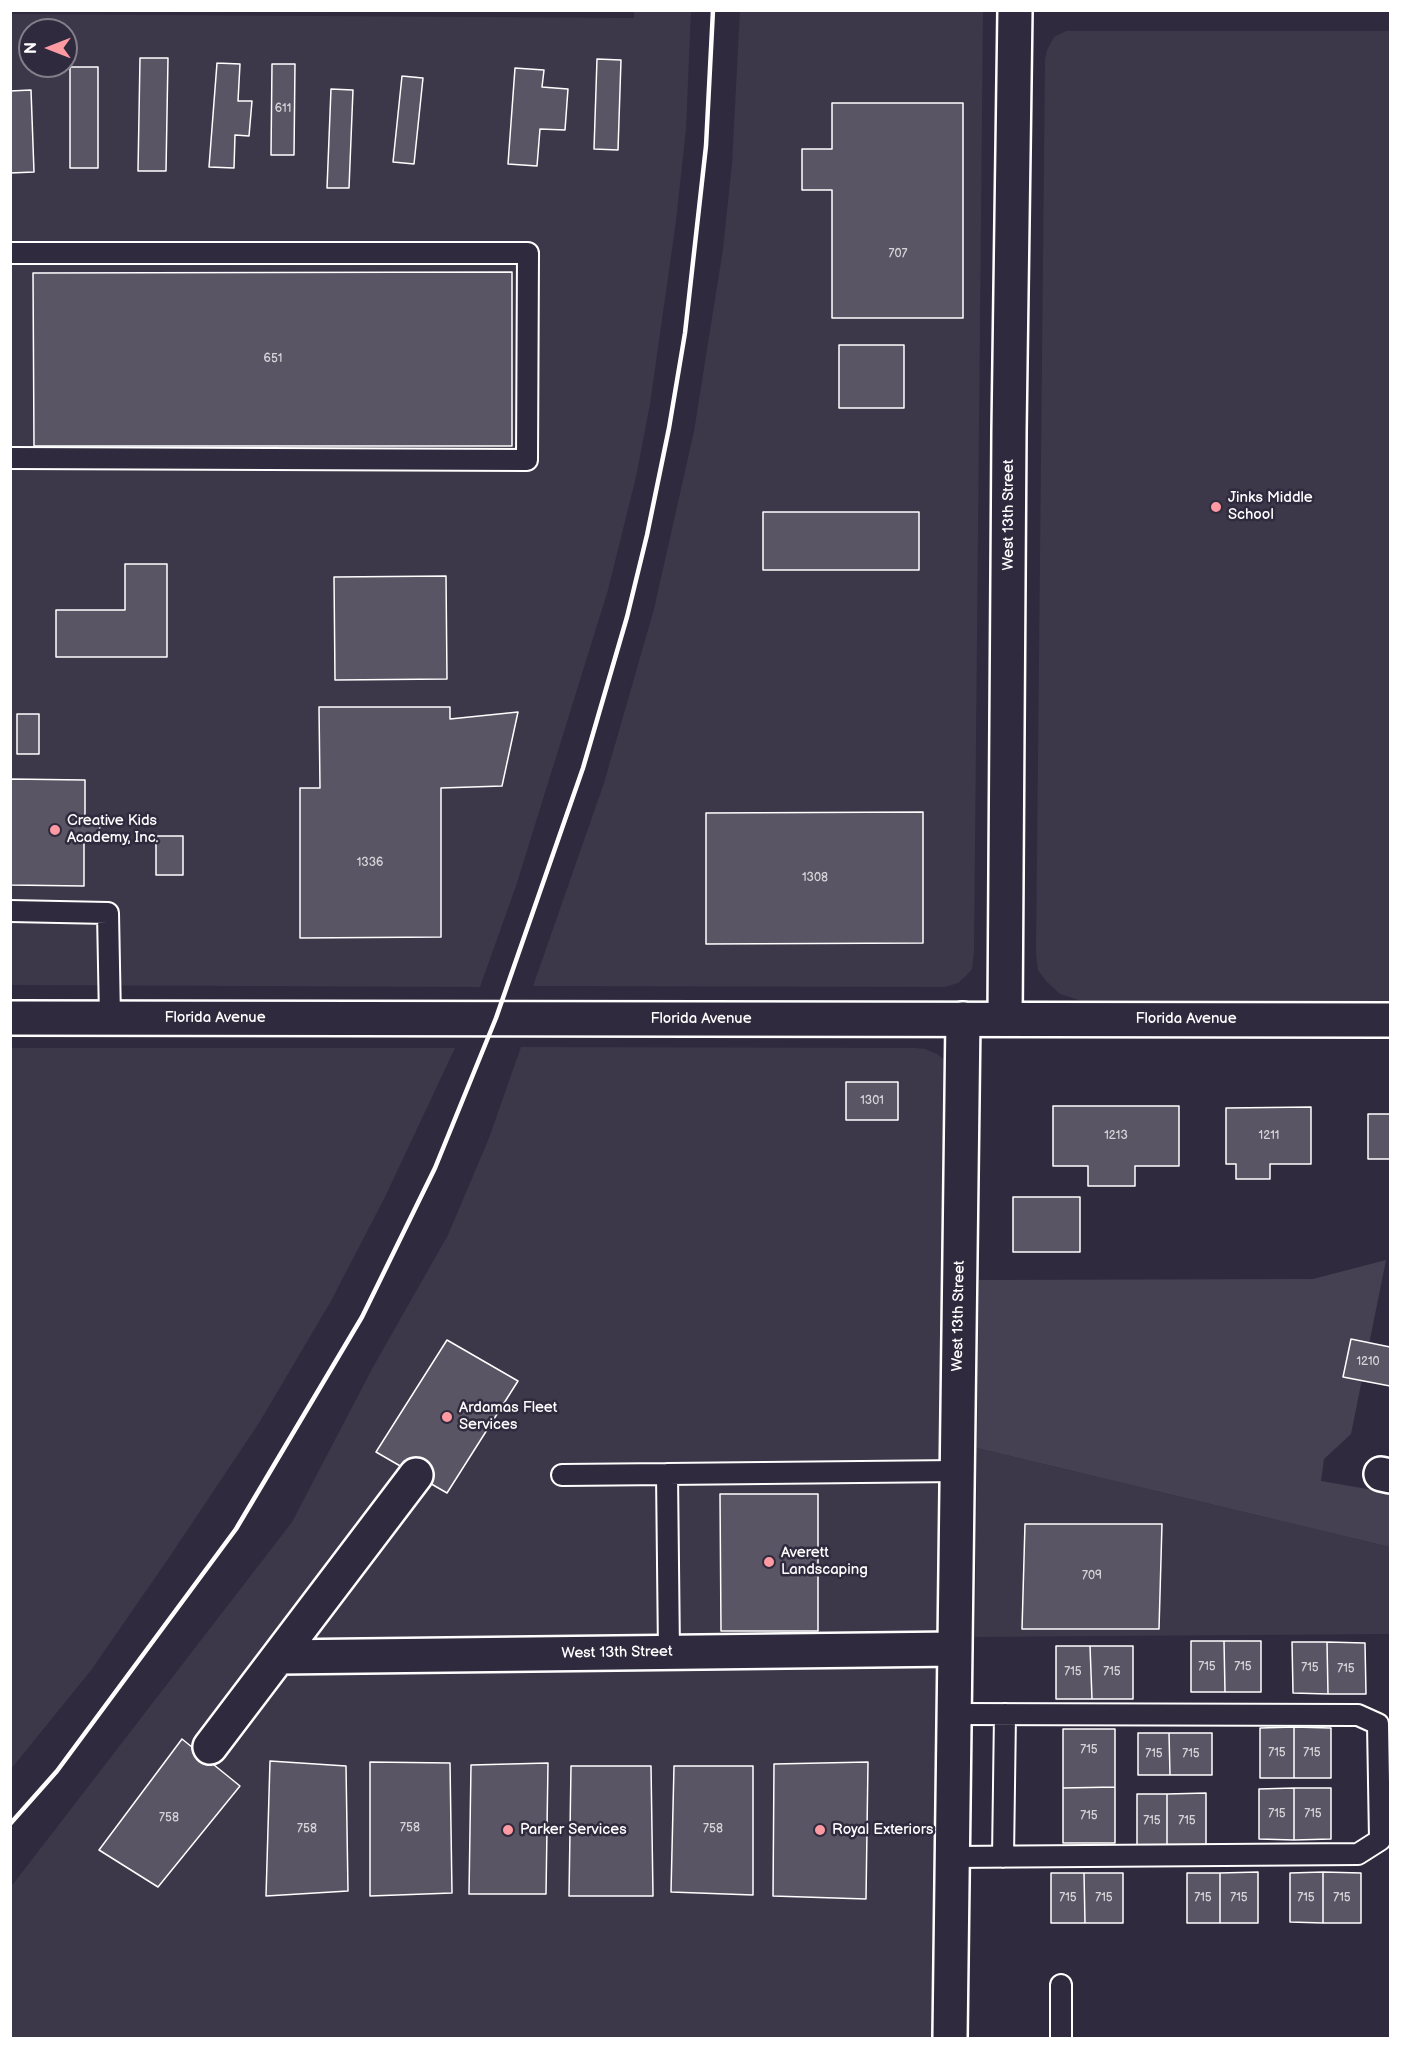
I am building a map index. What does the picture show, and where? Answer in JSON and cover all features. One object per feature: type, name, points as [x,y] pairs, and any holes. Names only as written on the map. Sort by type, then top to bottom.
[{"type":"street","name":"West 13th Street","points":[[1005,1019],[1009,420],[1015,10]]},
{"type":"street","name":"Florida Avenue","points":[[10,1018],[1390,1020]]},
{"type":"street","name":"West 13th Street","points":[[950,2038],[963,1019]]},
{"type":"street","points":[[210,1747],[416,1475]]},
{"type":"street","name":"West 13th Street","points":[[279,1657],[955,1649]]},
{"type":"lane","points":[[10,253],[528,253],[527,460],[10,458]]},
{"type":"lane","points":[[10,911],[108,912],[110,1018]]},
{"type":"lane","points":[[562,1475],[957,1471]]},
{"type":"lane","points":[[667,1474],[669,1653]]},
{"type":"lane","points":[[952,1857],[1358,1854],[1380,1840],[1377,1724],[1358,1715],[954,1714]]},
{"type":"lane","points":[[1003,1857],[1005,1714]]},
{"type":"lane","points":[[1061,1985],[1061,2038]]},
{"type":"shaded area","points":[[634,11],[691,11],[686,129],[676,221],[650,404],[636,477],[608,590],[516,886],[480,987],[11,985],[11,14],[634,18]]},
{"type":"shaded area","points":[[740,11],[983,11],[974,951],[972,969],[958,983],[945,987],[533,986],[604,783],[654,609],[694,431],[723,249],[732,163]]},
{"type":"shaded area","name":"Jinks Middle School","points":[[1066,31],[1390,31],[1390,1002],[1082,1001],[1060,994],[1038,970],[1036,954],[1045,59],[1054,37]]},
{"type":"shaded area","points":[[521,1047],[916,1048],[925,1049],[945,1060],[947,1071],[934,2038],[11,2038],[10,1888],[292,1522],[373,1367],[448,1235],[489,1138]]},
{"type":"shaded area","points":[[11,1048],[455,1048],[385,1197],[331,1301],[259,1423],[92,1669],[11,1769]]},
{"type":"shaded area","points":[[1386,1260],[1351,1434],[1324,1459],[1321,1481],[1390,1493],[1390,1547],[977,1448],[979,1280],[1313,1279]]},
{"type":"shaded area","points":[[977,1448],[1390,1547],[1390,1634],[975,1637]]},
{"type":"building","points":[[140,58],[168,58],[166,171],[138,171]]},
{"type":"building","points":[[597,59],[621,60],[618,150],[594,149]]},
{"type":"building","points":[[217,63],[240,64],[238,101],[252,101],[249,136],[235,135],[234,168],[209,167]]},
{"type":"building","points":[[272,64],[295,64],[294,155],[271,155]]},
{"type":"building","points":[[78,67],[98,67],[98,168],[70,168],[70,78],[78,78]]},
{"type":"building","points":[[515,68],[544,70],[542,87],[568,89],[565,130],[540,129],[537,166],[508,164]]},
{"type":"building","points":[[402,76],[423,78],[414,164],[393,162]]},
{"type":"building","points":[[331,89],[353,90],[349,188],[327,188]]},
{"type":"building","points":[[31,90],[34,172],[10,173],[10,91]]},
{"type":"building","points":[[832,103],[963,103],[963,318],[832,318],[832,190],[802,190],[802,149],[832,149]]},
{"type":"building","points":[[512,272],[512,446],[34,446],[33,273]]},
{"type":"building","points":[[839,345],[904,345],[904,408],[839,408]]},
{"type":"building","points":[[763,512],[919,512],[919,570],[763,570]]},
{"type":"building","points":[[125,564],[167,564],[167,657],[56,657],[56,610],[125,610]]},
{"type":"building","points":[[446,576],[447,679],[335,680],[334,577]]},
{"type":"building","points":[[319,707],[450,707],[450,719],[518,712],[502,786],[441,788],[441,937],[300,938],[300,788],[320,788]]},
{"type":"building","points":[[17,714],[39,714],[39,754],[17,754]]},
{"type":"building","name":"Creative Kids Academy, Inc.","points":[[10,779],[85,780],[85,819],[100,819],[99,842],[84,841],[84,886],[10,885]]},
{"type":"building","points":[[923,812],[923,943],[706,944],[706,813]]},
{"type":"building","points":[[156,836],[183,836],[183,875],[156,875]]},
{"type":"building","points":[[846,1082],[898,1082],[898,1120],[846,1120]]},
{"type":"building","points":[[1053,1106],[1179,1106],[1179,1166],[1135,1166],[1135,1186],[1088,1186],[1088,1166],[1053,1166]]},
{"type":"building","points":[[1311,1107],[1311,1164],[1270,1164],[1270,1179],[1236,1179],[1236,1164],[1226,1164],[1226,1108]]},
{"type":"building","points":[[1368,1114],[1390,1114],[1390,1159],[1368,1159]]},
{"type":"building","points":[[1013,1197],[1080,1197],[1080,1252],[1013,1252]]},
{"type":"building","points":[[1351,1339],[1390,1347],[1390,1386],[1343,1377]]},
{"type":"building","name":"Ardamas Fleet Services","points":[[447,1340],[518,1381],[447,1493],[376,1452]]},
{"type":"building","name":"Averett Landscaping","points":[[720,1494],[818,1494],[818,1631],[721,1631]]},
{"type":"building","points":[[1025,1524],[1162,1524],[1159,1629],[1022,1629]]},
{"type":"building","points":[[1191,1641],[1224,1641],[1225,1692],[1191,1692]]},
{"type":"building","points":[[1224,1641],[1261,1641],[1261,1692],[1225,1692]]},
{"type":"building","points":[[1292,1642],[1327,1642],[1328,1694],[1293,1693]]},
{"type":"building","points":[[1327,1642],[1365,1643],[1366,1694],[1328,1694]]},
{"type":"building","points":[[1056,1646],[1090,1646],[1092,1699],[1056,1699]]},
{"type":"building","points":[[1090,1646],[1133,1646],[1133,1699],[1092,1699]]},
{"type":"building","points":[[1294,1727],[1294,1778],[1260,1778],[1260,1728]]},
{"type":"building","points":[[1294,1727],[1331,1728],[1331,1778],[1294,1778]]},
{"type":"building","points":[[1063,1729],[1115,1729],[1115,1787],[1063,1788]]},
{"type":"building","points":[[1138,1733],[1169,1733],[1170,1775],[1138,1775]]},
{"type":"building","points":[[1169,1733],[1212,1733],[1212,1775],[1170,1775]]},
{"type":"building","points":[[182,1739],[240,1786],[158,1887],[99,1850]]},
{"type":"building","points":[[270,1761],[346,1766],[348,1891],[266,1896]]},
{"type":"building","points":[[370,1762],[450,1763],[452,1893],[370,1896]]},
{"type":"building","name":"Royal Exteriors","points":[[868,1762],[866,1899],[773,1896],[774,1764]]},
{"type":"building","name":"Parker Services","points":[[548,1763],[546,1894],[469,1894],[471,1765]]},
{"type":"building","points":[[571,1766],[651,1766],[653,1896],[569,1896]]},
{"type":"building","points":[[674,1766],[753,1766],[753,1895],[671,1892]]},
{"type":"building","points":[[1115,1787],[1115,1843],[1063,1843],[1063,1788]]},
{"type":"building","points":[[1294,1788],[1294,1840],[1259,1839],[1259,1789]]},
{"type":"building","points":[[1294,1788],[1331,1788],[1331,1839],[1294,1840]]},
{"type":"building","points":[[1206,1793],[1206,1848],[1167,1848],[1167,1794]]},
{"type":"building","points":[[1137,1794],[1167,1794],[1167,1848],[1137,1848]]},
{"type":"building","points":[[1258,1872],[1258,1923],[1220,1923],[1220,1873]]},
{"type":"building","points":[[1323,1872],[1323,1923],[1290,1922],[1290,1873]]},
{"type":"building","points":[[1323,1872],[1361,1873],[1361,1923],[1323,1923]]},
{"type":"building","points":[[1051,1873],[1084,1873],[1085,1923],[1051,1923]]},
{"type":"building","points":[[1084,1873],[1123,1873],[1123,1923],[1085,1923]]},
{"type":"building","points":[[1187,1873],[1220,1873],[1220,1923],[1187,1923]]},
{"type":"railway","points":[[10,1824],[57,1771],[236,1529],[362,1317],[435,1168],[496,1018],[583,768],[627,617],[647,535],[669,428],[685,333],[706,146],[713,10]]},
{"type":"place","name":"Jinks Middle School","points":[[1216,507]]},
{"type":"place","name":"Creative Kids Academy, Inc.","points":[[55,830]]},
{"type":"place","name":"Ardamas Fleet Services","points":[[447,1417]]},
{"type":"place","name":"Averett Landscaping","points":[[769,1562]]},
{"type":"place","name":"Parker Services","points":[[508,1830]]},
{"type":"place","name":"Royal Exteriors","points":[[820,1830]]}]
